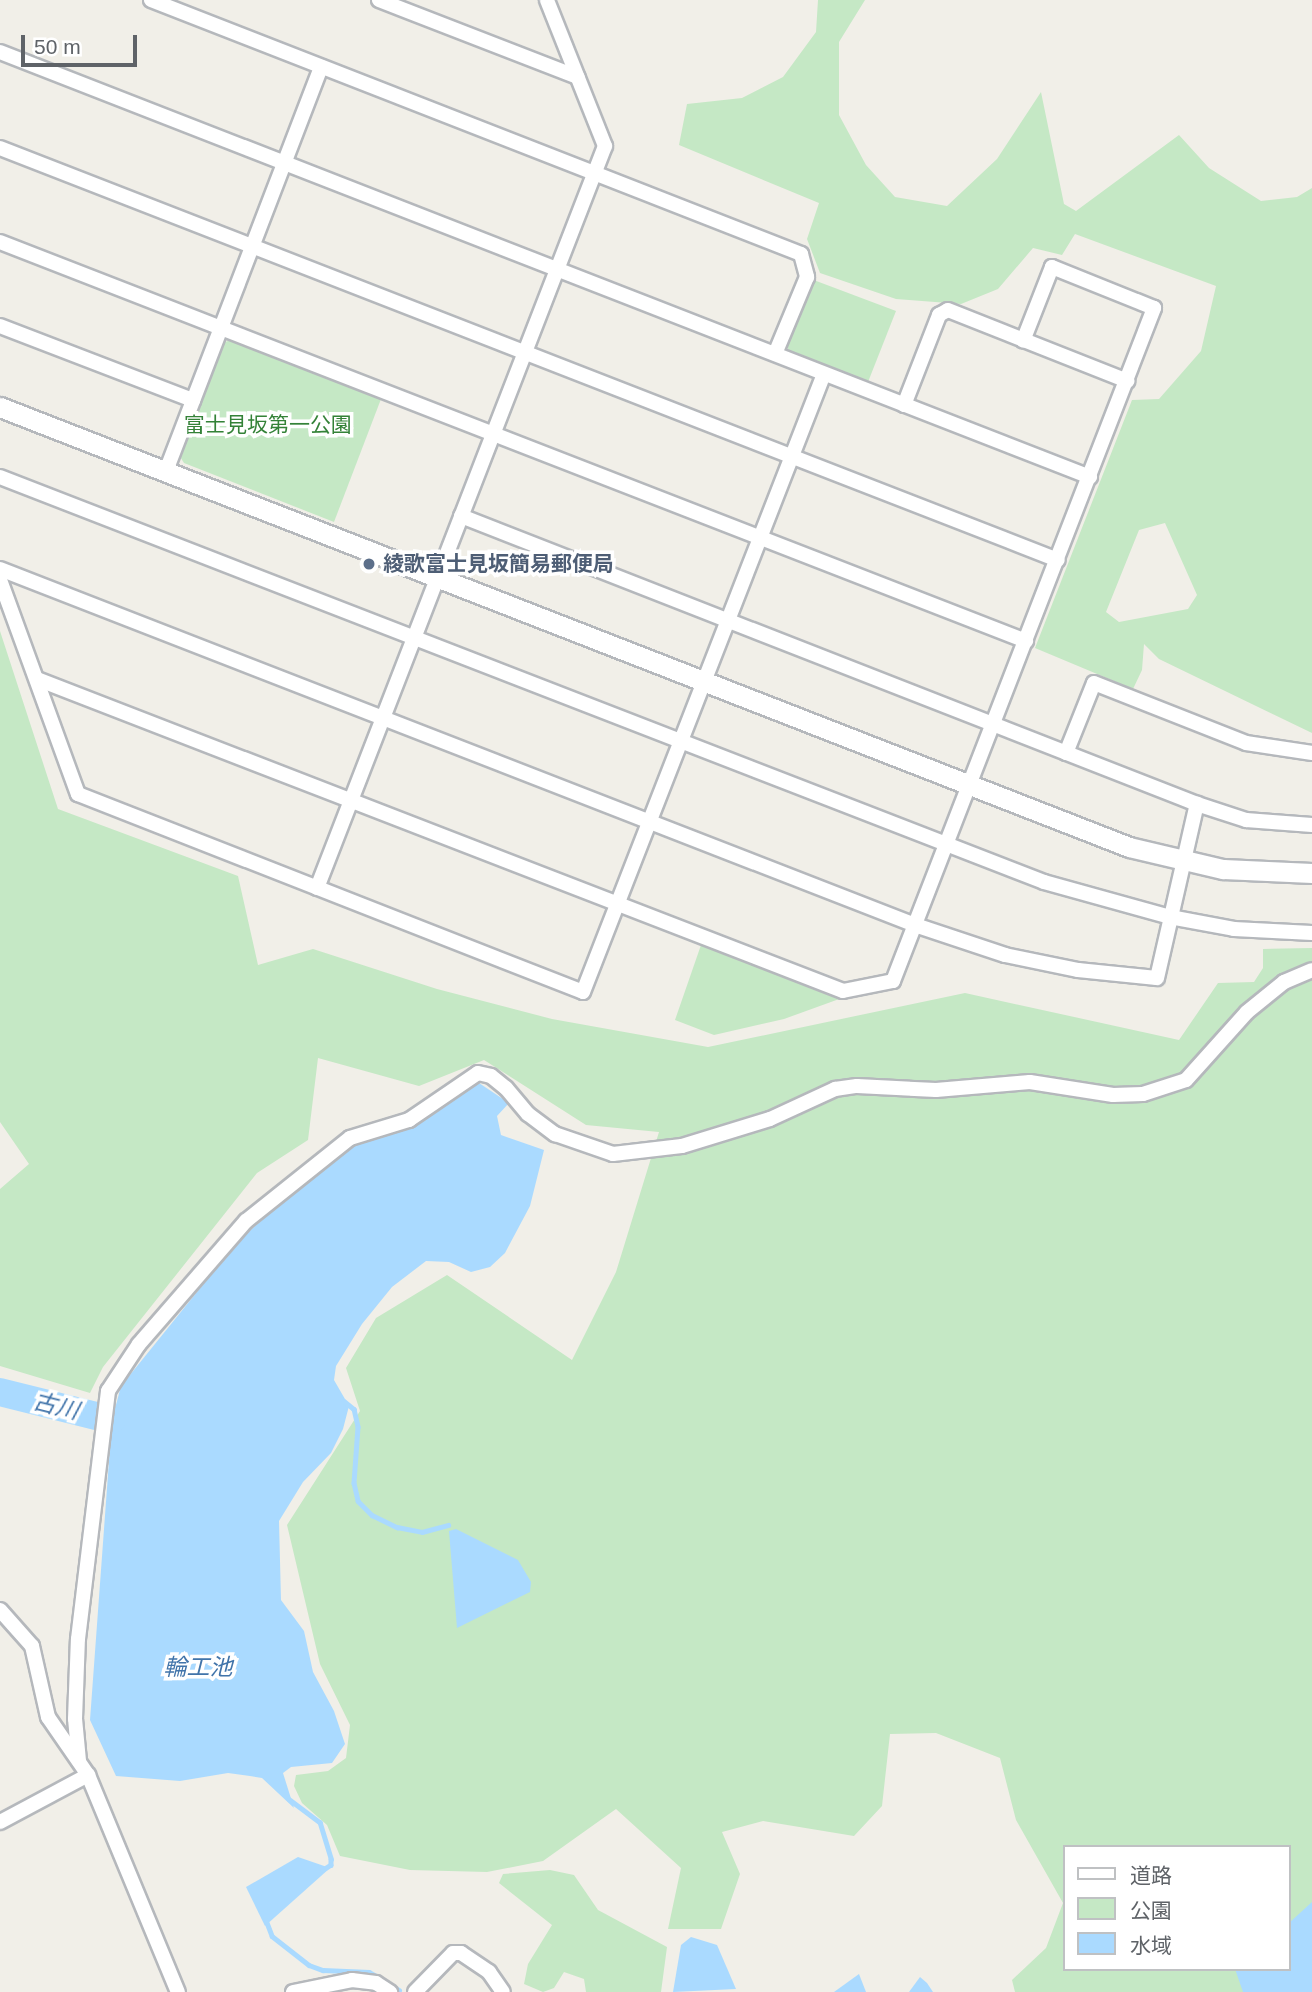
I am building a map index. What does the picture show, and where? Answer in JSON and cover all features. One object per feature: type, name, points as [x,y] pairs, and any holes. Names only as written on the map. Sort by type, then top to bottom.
[{"type":"street","points":[[151,0],[802,254],[807,277],[775,355]]},
{"type":"street","points":[[379,0],[578,77]]},
{"type":"street","points":[[317,888],[606,146],[547,0]]},
{"type":"street","points":[[0,52],[284,165],[1090,477]]},
{"type":"street","points":[[166,471],[321,67]]},
{"type":"street","points":[[0,148],[1058,561]]},
{"type":"street","points":[[0,242],[1026,641]]},
{"type":"street","points":[[37,679],[843,991],[893,981],[1154,308],[1052,267],[1023,341]]},
{"type":"street","points":[[904,405],[939,315],[948,310],[1126,381]]},
{"type":"street","points":[[0,326],[193,400]]},
{"type":"street","points":[[0,580],[78,794],[583,992],[824,374]]},
{"type":"street","points":[[0,407],[971,785],[1182,862],[1261,874],[1312,873]]},
{"type":"street","points":[[0,477],[1044,882],[1170,917],[1234,929],[1312,933]]},
{"type":"street","points":[[461,516],[1197,804],[1246,820],[1312,825]]},
{"type":"street","points":[[0,569],[915,925],[1005,955],[1078,970],[1157,978],[1197,804]]},
{"type":"street","points":[[1066,753],[1094,683],[1246,743],[1312,753]]},
{"type":"street","points":[[79,1761],[75,1719],[78,1639],[103,1418],[113,1381],[138,1344],[246,1221],[350,1138],[409,1120],[478,1073],[491,1076],[506,1088],[528,1114],[555,1134],[613,1154],[682,1146],[770,1119],[835,1089],[857,1086],[936,1090],[1030,1082],[1113,1095],[1143,1094],[1186,1080],[1247,1012],[1284,982],[1312,970]]},
{"type":"street","points":[[0,1610],[32,1646],[43,1705],[88,1775],[178,1992]]},
{"type":"street","points":[[0,1822],[88,1775]]},
{"type":"street","points":[[415,1992],[453,1953],[461,1953],[489,1972],[503,1992]]},
{"type":"street","points":[[293,1992],[352,1980],[376,1983],[390,1992]]},
{"type":"green space","points":[[818,0],[865,0],[839,42],[839,115],[866,165],[895,197],[947,206],[997,159],[1041,92],[1064,204],[1076,211],[1179,135],[1209,168],[1261,201],[1297,197],[1312,188],[1312,733],[1159,659],[1144,644],[1142,670],[1133,689],[1035,648],[1132,400],[1159,399],[1201,351],[1216,286],[1075,234],[1062,255],[1033,248],[998,289],[961,304],[896,299],[820,273],[807,239],[819,203],[679,145],[687,104],[742,98],[783,77],[816,32]],"holes":[[[1165,523],[1197,595],[1188,609],[1119,622],[1106,612],[1139,530]]]},
{"type":"green space","points":[[811,279],[896,311],[868,382],[790,353],[786,345]]},
{"type":"green space","name":"富士見坂第一公園","points":[[230,340],[381,399],[334,522],[184,463],[179,455],[221,344]]},
{"type":"green space","points":[[0,631],[58,809],[238,876],[258,965],[313,949],[437,989],[552,1019],[708,1047],[965,993],[1179,1040],[1218,983],[1254,982],[1263,968],[1263,949],[1312,948],[1312,1992],[1015,1992],[1012,1980],[1046,1948],[1063,1903],[1016,1820],[1000,1758],[936,1733],[890,1734],[882,1806],[854,1836],[763,1821],[722,1832],[740,1874],[721,1929],[668,1929],[681,1868],[616,1809],[543,1861],[487,1872],[410,1870],[340,1856],[327,1825],[302,1803],[294,1786],[296,1775],[328,1771],[346,1758],[350,1725],[320,1664],[287,1525],[360,1411],[346,1368],[376,1318],[447,1275],[572,1360],[616,1272],[659,1132],[586,1125],[484,1060],[419,1086],[318,1058],[308,1140],[257,1173],[103,1367],[90,1393],[0,1366],[0,1189],[29,1164],[0,1122]]},
{"type":"green space","points":[[701,945],[842,998],[784,1019],[714,1035],[675,1020]]},
{"type":"green space","points":[[550,1870],[574,1875],[598,1910],[667,1947],[661,1992],[586,1992],[584,1979],[564,1972],[554,1988],[543,1992],[524,1984],[528,1964],[552,1925],[499,1883],[503,1874]]},
{"type":"water","name":"輪工池","points":[[479,1083],[509,1103],[497,1116],[501,1135],[544,1150],[530,1206],[505,1253],[490,1267],[471,1272],[449,1262],[426,1261],[392,1287],[362,1324],[336,1366],[334,1380],[349,1406],[343,1429],[331,1453],[303,1482],[279,1521],[281,1600],[304,1631],[313,1672],[334,1711],[345,1744],[332,1763],[291,1767],[283,1773],[294,1808],[262,1778],[228,1773],[180,1781],[116,1776],[90,1720],[112,1420],[121,1386],[239,1240],[349,1144]]},
{"type":"water","points":[[456,1529],[518,1560],[531,1582],[530,1592],[457,1628],[449,1531]]},
{"type":"water","points":[[298,1857],[330,1868],[265,1926],[246,1887]]},
{"type":"water","points":[[1312,1902],[1312,1992],[1243,1992],[1236,1971],[1291,1971],[1291,1921]]},
{"type":"water","points":[[691,1937],[717,1945],[736,1989],[673,1992],[681,1945]]},
{"type":"water","points":[[859,1974],[866,1992],[834,1992]]},
{"type":"water","points":[[920,1977],[927,1983],[933,1992],[909,1992]]},
{"type":"waterway","name":"古川","points":[[0,1392],[112,1420]]},
{"type":"waterway","points":[[344,1401],[354,1409],[358,1427],[354,1483],[358,1501],[372,1515],[397,1527],[422,1532],[448,1525]]},
{"type":"waterway","points":[[289,1799],[320,1822],[331,1859],[331,1865],[323,1870]]},
{"type":"waterway","points":[[266,1920],[272,1936],[309,1965],[323,1970],[369,1972],[380,1978]]},
{"type":"waterway","points":[[390,1984],[399,1990]]},
{"type":"place","name":"綾歌富士見坂簡易郵便局","points":[[369,564]]}]
